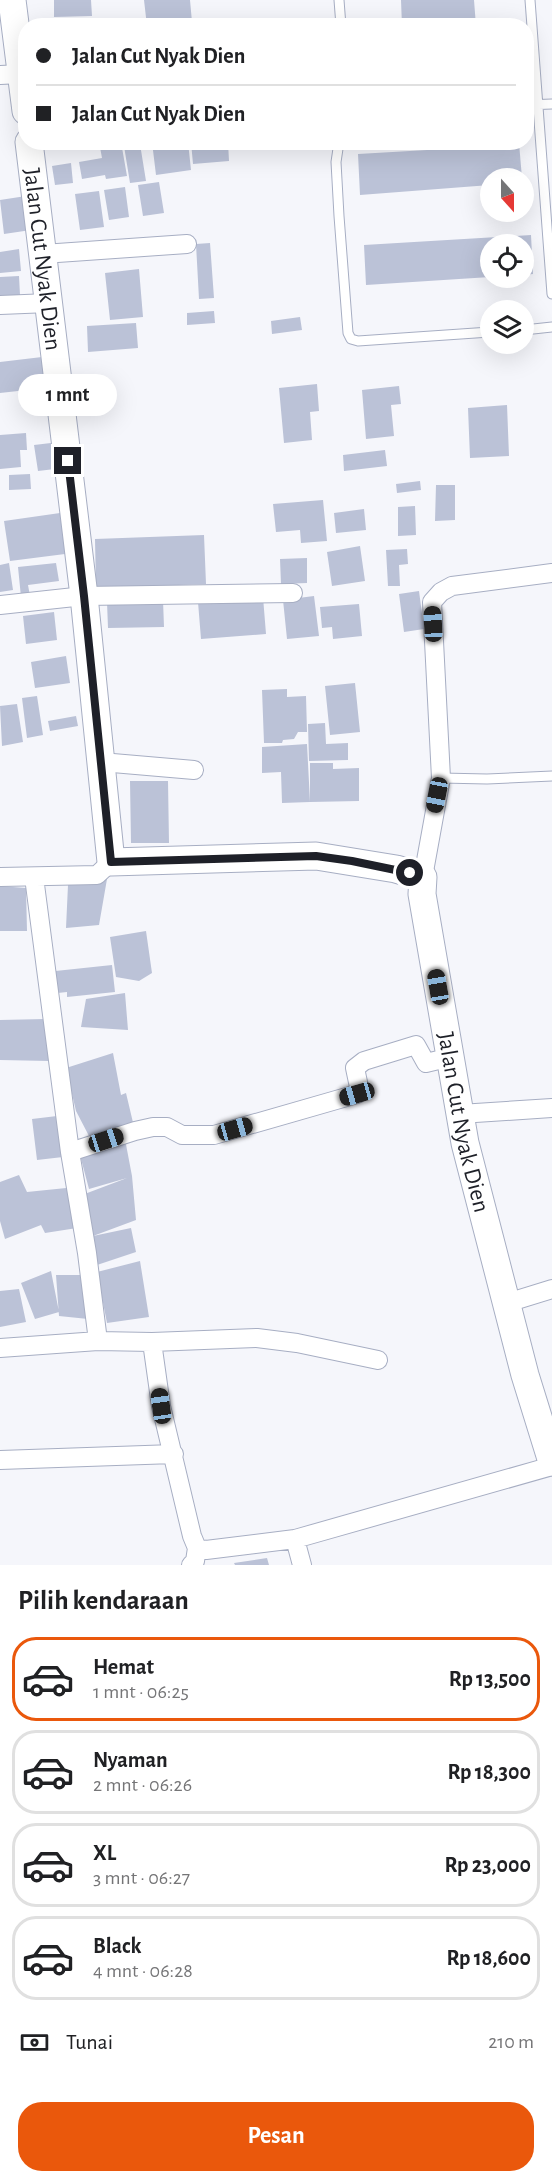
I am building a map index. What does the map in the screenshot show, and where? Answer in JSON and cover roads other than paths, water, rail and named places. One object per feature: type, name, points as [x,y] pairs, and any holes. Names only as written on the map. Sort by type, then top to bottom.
[{"type":"street","points":[[12,0],[10,74],[18,92]]},
{"type":"street","name":"Jalan Cut Nyak Dien","points":[[30,150],[84,596],[111,862]]},
{"type":"street","points":[[43,254],[187,244]]},
{"type":"street","points":[[0,305],[49,303]]},
{"type":"street","points":[[0,877],[97,875],[111,862],[316,856],[396,869],[423,877],[441,778],[432,602],[441,592],[452,586],[552,573]]},
{"type":"street","points":[[0,605],[84,596],[293,593]]},
{"type":"street","points":[[101,762],[194,771]]},
{"type":"street","points":[[34,877],[70,1152],[87,1253],[98,1341]]},
{"type":"street","name":"Jalan Cut Nyak Dien","points":[[423,877],[422,894],[465,1143],[525,1375],[552,1464]]},
{"type":"street","points":[[70,1152],[153,1127],[167,1127],[182,1135],[214,1135],[357,1094],[359,1087],[355,1068],[358,1064],[416,1045],[426,1063],[451,1057]]},
{"type":"street","points":[[460,1114],[552,1108]]},
{"type":"street","points":[[507,1303],[552,1289]]},
{"type":"street","points":[[0,1348],[98,1341],[152,1342],[257,1338],[297,1343],[378,1360]]},
{"type":"street","points":[[152,1342],[161,1406],[192,1536],[197,1548],[195,1561],[190,1565]]},
{"type":"street","points":[[0,1460],[174,1454]]},
{"type":"street","points":[[197,1548],[206,1550],[295,1539],[552,1464]]},
{"type":"street","points":[[295,1539],[302,1565]]},
{"type":"lane","points":[[339,0],[340,18]]},
{"type":"lane","points":[[530,0],[531,18]]},
{"type":"lane","points":[[534,52],[552,294]]},
{"type":"lane","points":[[534,104],[552,104]]},
{"type":"lane","points":[[338,150],[336,162],[339,216],[348,333],[351,339],[358,341],[480,333]]},
{"type":"lane","points":[[534,329],[552,327]]},
{"type":"lane","points":[[441,778],[487,779],[552,776]]}]
